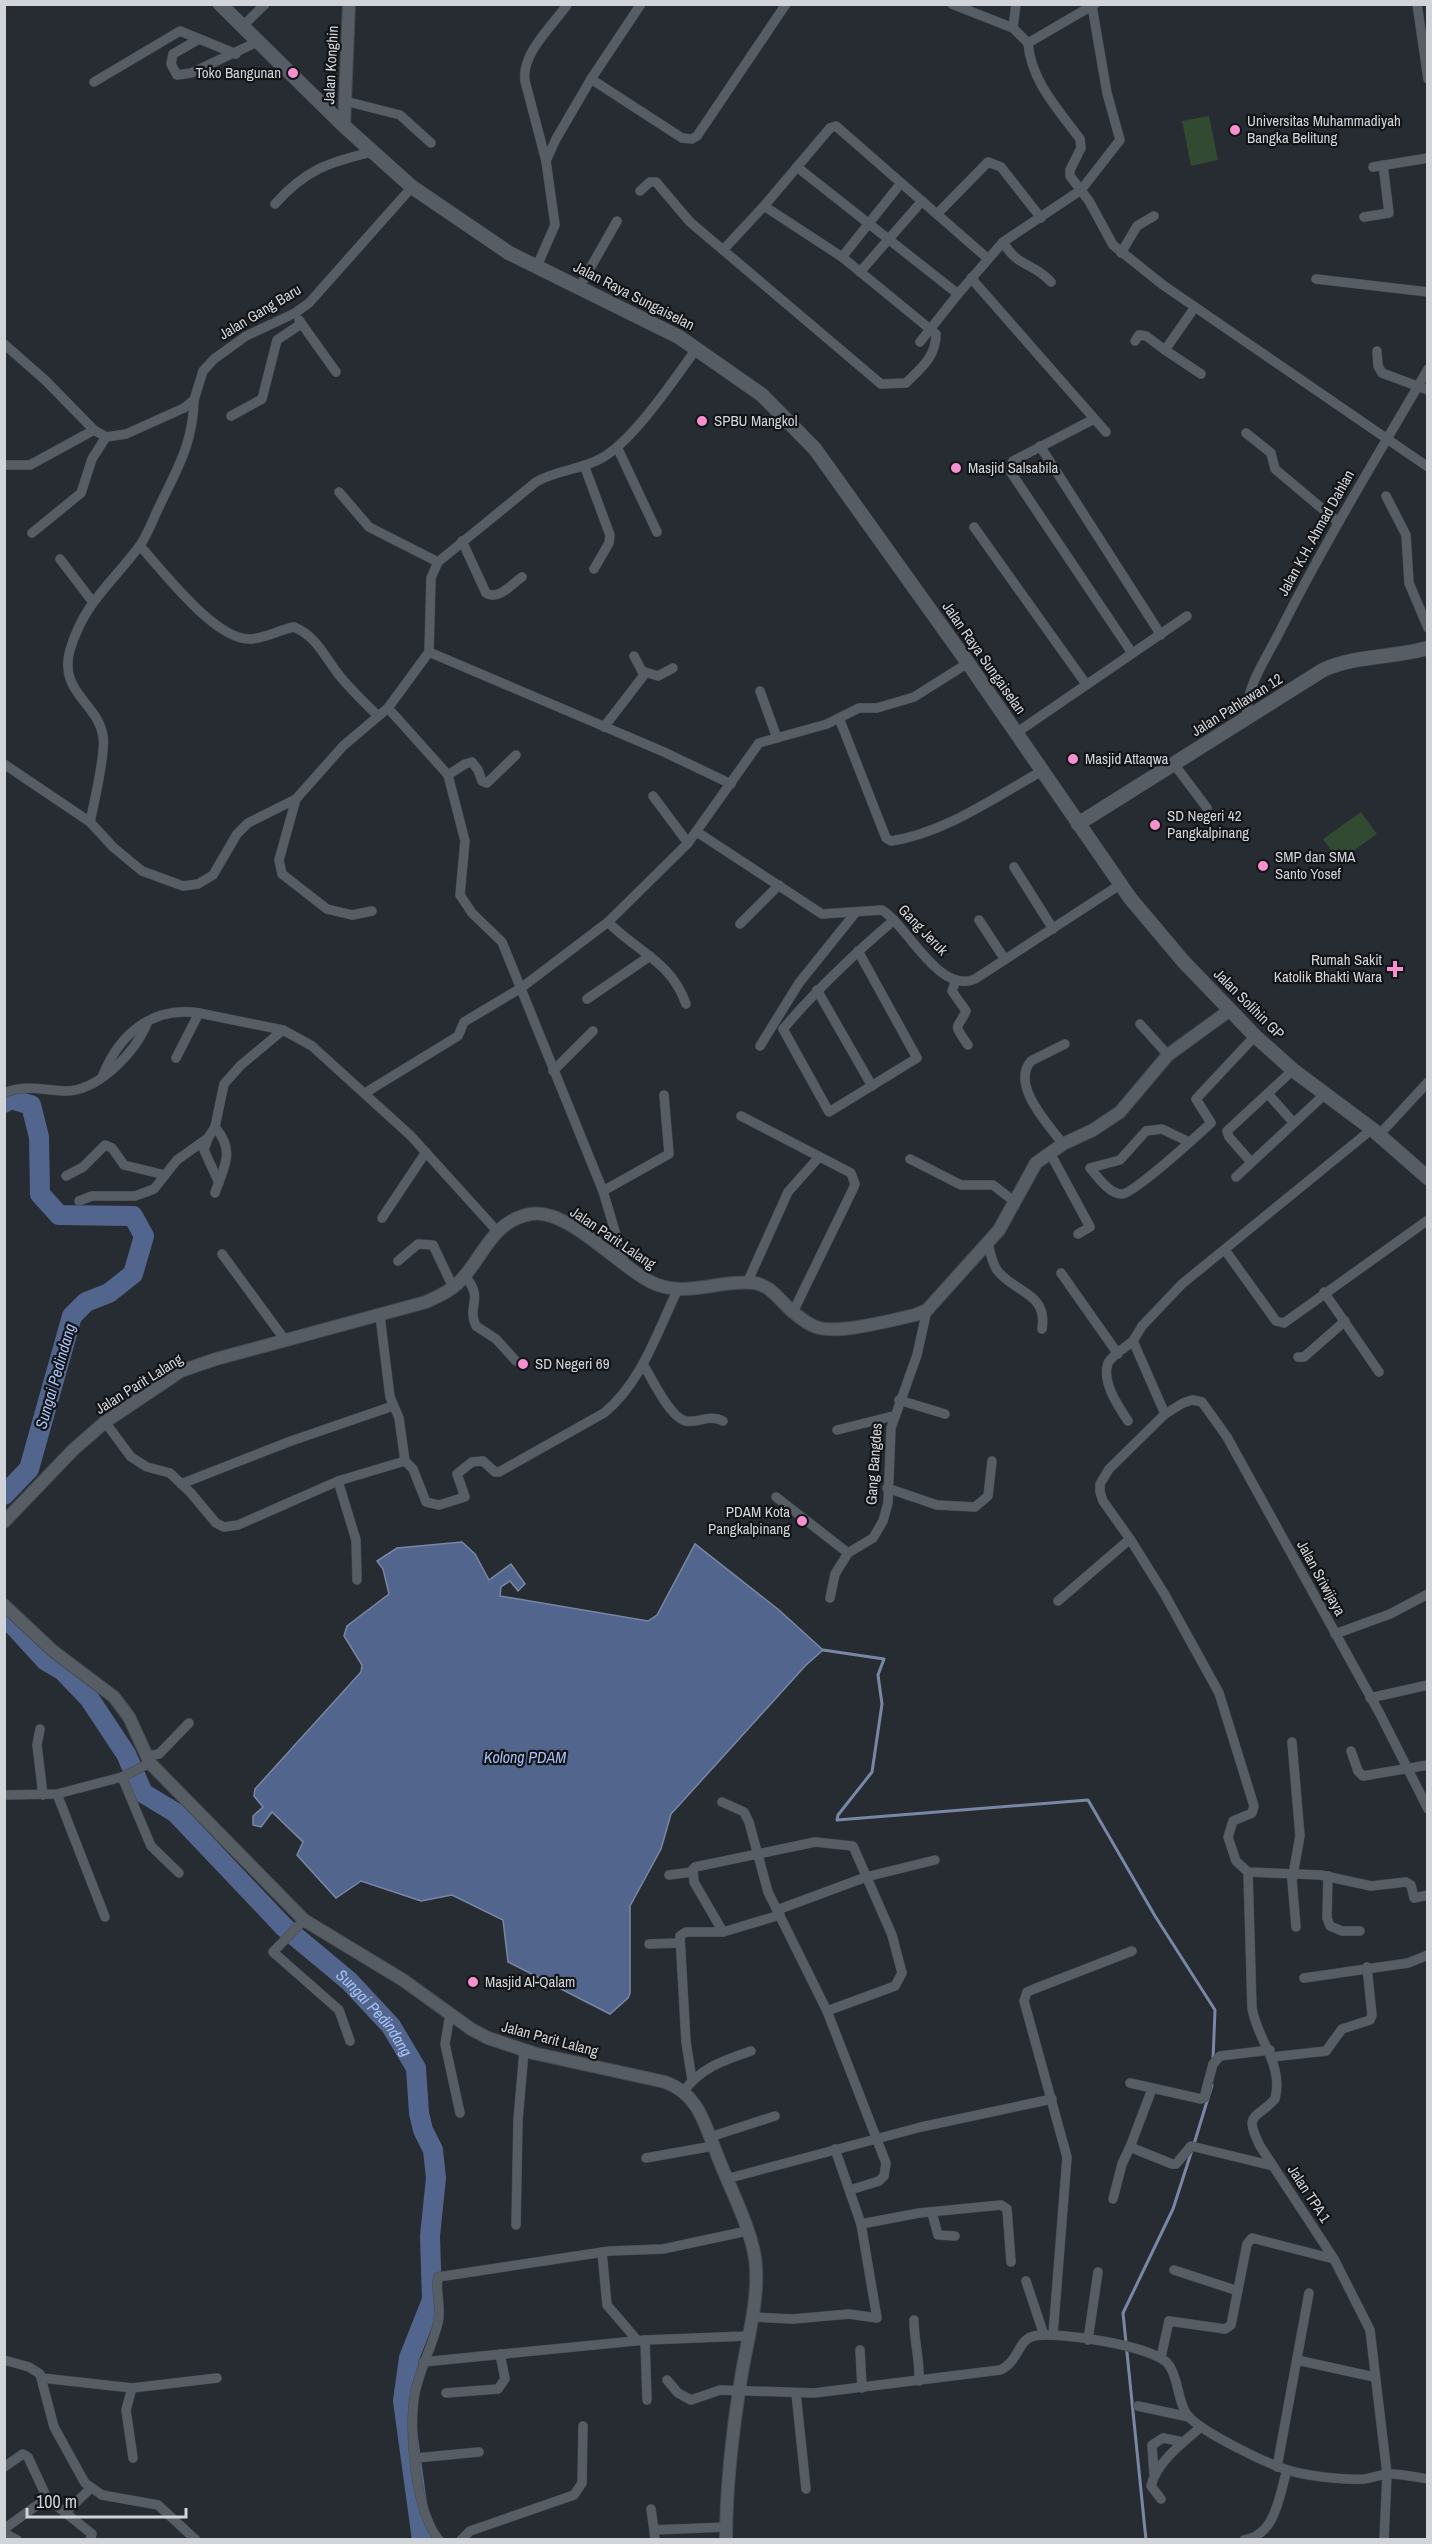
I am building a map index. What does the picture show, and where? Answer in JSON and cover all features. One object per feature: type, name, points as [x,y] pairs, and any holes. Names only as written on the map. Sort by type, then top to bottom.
[{"type":"main road","name":"Jalan Raya Sungaiselan","points":[[220,4],[344,126],[412,186],[490,242],[666,329],[754,388],[815,449],[968,663],[1078,824]]},
{"type":"main road","name":"Jalan Pahlawan 12","points":[[1078,824],[1337,664],[1396,656],[1428,648]]},
{"type":"main road","name":"Jalan Solihin GP","points":[[1078,824],[1120,884],[1182,961],[1255,1036],[1293,1070],[1376,1132],[1428,1178]]},
{"type":"street","points":[[242,27],[264,4]]},
{"type":"street","name":"Jalan Konghin","points":[[344,126],[350,4]]},
{"type":"street","points":[[546,161],[556,139],[591,80],[641,4]]},
{"type":"street","points":[[591,80],[682,138],[692,139],[703,128],[786,4]]},
{"type":"street","points":[[952,4],[1013,28],[1028,43],[1031,64],[1039,81],[1080,139],[1081,148],[1070,173],[1108,238],[1121,253],[1195,307],[1428,467]]},
{"type":"street","points":[[1013,28],[1016,4]]},
{"type":"street","points":[[1417,4],[1428,79]]},
{"type":"street","points":[[537,266],[555,225],[546,161],[525,81],[525,69],[529,57],[567,5]]},
{"type":"street","points":[[920,342],[987,258],[1003,242],[1081,190],[1118,144],[1120,136],[1107,93],[1093,5],[1028,43]]},
{"type":"street","points":[[94,82],[174,32],[188,32],[236,54]]},
{"type":"street","points":[[199,39],[173,54],[171,64],[177,75],[191,73],[236,54],[257,42]]},
{"type":"street","points":[[345,101],[400,115],[409,120],[431,143]]},
{"type":"street","points":[[724,249],[830,128],[836,126],[987,258]]},
{"type":"street","points":[[274,204],[301,178],[317,168],[372,152]]},
{"type":"street","points":[[1373,167],[1428,158]]},
{"type":"street","points":[[937,214],[988,162],[1001,167],[1041,218]]},
{"type":"street","points":[[1364,217],[1389,213],[1383,165]]},
{"type":"street","points":[[797,167],[958,294]]},
{"type":"street","points":[[640,191],[650,182],[656,182],[684,217],[881,384],[906,383],[921,369],[936,346],[936,334],[842,257],[764,206]]},
{"type":"street","points":[[842,257],[901,183]]},
{"type":"street","name":"Jalan Gang Baru","points":[[90,822],[104,737],[99,723],[74,689],[69,675],[70,652],[92,601],[140,546],[189,445],[194,424],[194,400],[203,371],[214,359],[246,336],[295,313],[309,303],[412,186]]},
{"type":"street","points":[[860,272],[922,201]]},
{"type":"street","points":[[1121,253],[1137,226],[1154,216]]},
{"type":"street","points":[[580,286],[617,221]]},
{"type":"street","points":[[1003,242],[1015,259],[1040,269],[1051,282]]},
{"type":"street","points":[[971,278],[1106,432]]},
{"type":"street","points":[[1316,279],[1428,292]]},
{"type":"street","points":[[1165,350],[1195,307]]},
{"type":"street","points":[[295,313],[336,372]]},
{"type":"street","points":[[231,416],[262,399],[278,340],[301,324]]},
{"type":"street","points":[[1135,341],[1139,335],[1144,335],[1201,374]]},
{"type":"street","points":[[4,344],[45,380],[94,430],[106,437],[126,434],[184,408],[194,400]]},
{"type":"street","points":[[4,764],[90,822],[113,847],[142,871],[183,886],[198,884],[213,874],[237,834],[248,824],[296,799],[343,746],[388,708],[429,652],[431,578],[438,562],[536,482],[553,474],[598,460],[617,447],[697,348]]},
{"type":"street","points":[[1377,351],[1379,371],[1428,390]]},
{"type":"street","name":"Jalan K.H. Ahmad Dahlan","points":[[1247,718],[1246,706],[1250,692],[1338,522],[1428,369]]},
{"type":"street","points":[[1094,419],[1013,461],[1010,471],[1132,653]]},
{"type":"street","points":[[4,465],[30,465],[94,430]]},
{"type":"street","points":[[1246,433],[1271,453],[1275,469],[1338,522]]},
{"type":"street","points":[[32,533],[81,493],[92,459],[106,437]]},
{"type":"street","points":[[1040,446],[1161,634]]},
{"type":"street","points":[[617,447],[657,532]]},
{"type":"street","points":[[584,465],[610,535],[609,543],[594,569]]},
{"type":"street","points":[[339,492],[369,527],[438,562]]},
{"type":"street","points":[[1386,496],[1406,535],[1409,583],[1428,628]]},
{"type":"street","points":[[974,527],[1086,684]]},
{"type":"street","points":[[462,541],[486,593],[490,596],[497,595],[522,577]]},
{"type":"street","points":[[140,546],[212,623],[228,632],[245,639],[261,639],[294,627],[304,631],[314,640],[340,676],[378,716]]},
{"type":"street","points":[[60,559],[92,601]]},
{"type":"street","points":[[1016,733],[1188,616]]},
{"type":"street","points":[[429,652],[664,752],[731,784]]},
{"type":"street","points":[[634,656],[645,672],[658,676],[673,668]]},
{"type":"street","points":[[365,1093],[458,1036],[464,1022],[521,988],[608,922],[688,843],[759,743],[827,724],[859,708],[877,708],[914,697],[968,663]]},
{"type":"street","points":[[604,727],[645,672]]},
{"type":"street","points":[[760,691],[777,738]]},
{"type":"street","points":[[388,708],[448,775],[465,841],[460,895],[472,913],[502,942],[603,1191],[625,1266]]},
{"type":"street","points":[[838,718],[886,838],[891,841],[930,829],[969,812],[1042,771]]},
{"type":"street","points":[[448,775],[472,762],[482,781],[487,783],[516,755]]},
{"type":"street","points":[[1174,764],[1207,808]]},
{"type":"street","points":[[653,796],[688,843]]},
{"type":"street","points":[[296,799],[279,860],[282,874],[327,909],[352,915],[372,911]]},
{"type":"street","name":"Gang Jeruk","points":[[697,832],[822,914],[882,910],[894,920],[931,964],[956,980]]},
{"type":"street","points":[[1014,867],[1053,929]]},
{"type":"street","points":[[968,1045],[956,1026],[966,1011],[952,990],[956,980],[975,979],[1120,884]]},
{"type":"street","points":[[740,924],[779,885]]},
{"type":"street","points":[[760,1046],[799,982],[856,912]]},
{"type":"street","points":[[858,951],[916,1058],[830,1112],[783,1029],[817,990],[858,951],[894,920]]},
{"type":"street","points":[[979,920],[1004,958]]},
{"type":"street","points":[[608,922],[623,938],[650,956],[673,977],[686,1004]]},
{"type":"street","points":[[587,999],[650,956]]},
{"type":"street","points":[[817,990],[872,1086]]},
{"type":"street","points":[[927,1310],[1005,1221],[1031,1170],[1063,1144],[1093,1130],[1120,1112],[1168,1054],[1230,1010]]},
{"type":"street","points":[[4,1093],[23,1088],[76,1090],[86,1087],[103,1075],[122,1041],[148,1021],[172,1012],[199,1013],[283,1030],[312,1046],[365,1093],[426,1152],[497,1231]]},
{"type":"street","points":[[176,1058],[199,1013]]},
{"type":"street","points":[[1140,1024],[1168,1054]]},
{"type":"street","points":[[214,1127],[224,1138],[227,1150],[225,1169],[217,1188],[204,1150],[214,1127],[224,1084],[241,1065],[283,1030]]},
{"type":"street","points":[[553,1071],[593,1031]]},
{"type":"street","points":[[1190,1142],[1162,1129],[1146,1131],[1120,1160],[1090,1168],[1109,1189],[1124,1194],[1190,1142],[1211,1123],[1196,1099],[1255,1036]]},
{"type":"street","points":[[1063,1144],[1032,1103],[1024,1077],[1031,1061],[1065,1044]]},
{"type":"street","points":[[1251,1162],[1226,1134],[1293,1070]]},
{"type":"street","points":[[1128,1421],[1113,1396],[1107,1366],[1133,1341],[1160,1305],[1225,1250],[1376,1132],[1428,1082]]},
{"type":"street","points":[[1236,1177],[1325,1094]]},
{"type":"street","points":[[603,1191],[669,1154],[664,1095]]},
{"type":"street","points":[[1269,1095],[1293,1122]]},
{"type":"street","points":[[741,1116],[850,1173],[855,1184],[793,1312]]},
{"type":"street","points":[[79,1202],[92,1196],[142,1195],[154,1189],[177,1160],[208,1137]]},
{"type":"street","points":[[66,1176],[83,1167],[105,1145],[112,1148],[124,1165],[165,1175]]},
{"type":"street","points":[[382,1218],[426,1152]]},
{"type":"street","points":[[1050,1153],[1090,1227],[1078,1233]]},
{"type":"street","points":[[747,1283],[788,1192],[819,1157]]},
{"type":"street","points":[[910,1159],[961,1185],[993,1185],[1015,1202]]},
{"type":"street","name":"Jalan Parit Lalang","points":[[4,1522],[73,1450],[105,1422],[181,1371],[216,1359],[426,1302],[453,1287],[465,1275],[484,1244],[497,1231],[511,1221],[530,1214],[554,1217],[563,1221],[650,1282],[678,1289],[747,1283],[768,1288],[793,1312],[816,1327],[833,1329],[904,1317],[927,1310]]},
{"type":"street","points":[[1225,1250],[1280,1323],[1284,1323],[1324,1292],[1428,1220]]},
{"type":"street","points":[[988,1243],[997,1270],[1041,1306],[1044,1318],[1042,1329]]},
{"type":"street","points":[[398,1261],[418,1244],[433,1245],[453,1287]]},
{"type":"street","points":[[222,1254],[285,1340]]},
{"type":"street","points":[[1061,1273],[1118,1354]]},
{"type":"street","points":[[465,1275],[476,1294],[473,1317],[476,1326],[496,1339],[516,1361]]},
{"type":"street","points":[[380,1316],[382,1348],[393,1406],[399,1418],[405,1461],[413,1469],[427,1504],[440,1505],[466,1495],[457,1478],[459,1471],[478,1459],[499,1472],[586,1424],[617,1402],[643,1364],[678,1289]]},
{"type":"street","points":[[1324,1292],[1379,1372]]},
{"type":"street","name":"Gang Bangdes","points":[[848,1553],[873,1538],[886,1510],[889,1439],[893,1416],[917,1355],[927,1310]]},
{"type":"street","points":[[1298,1357],[1304,1357],[1345,1322]]},
{"type":"street","points":[[1133,1341],[1165,1414],[1109,1469],[1100,1484],[1103,1501],[1130,1539],[1196,1648],[1225,1706],[1237,1759],[1254,1806],[1251,1813],[1233,1821],[1228,1837],[1236,1861],[1248,1872],[1328,1876],[1371,1886],[1410,1882],[1414,1898],[1428,1895]]},
{"type":"street","points":[[643,1364],[668,1407],[681,1419],[690,1421],[711,1417],[723,1421]]},
{"type":"street","points":[[899,1400],[945,1414]]},
{"type":"street","name":"Jalan Sriwijaya","points":[[1165,1414],[1192,1400],[1202,1402],[1207,1407],[1241,1461],[1428,1809]]},
{"type":"street","points":[[181,1484],[291,1441],[393,1406]]},
{"type":"street","points":[[837,1430],[893,1416]]},
{"type":"street","points":[[105,1422],[131,1457],[147,1467],[165,1471],[181,1484],[216,1523],[224,1527],[238,1525],[338,1481],[405,1461]]},
{"type":"street","points":[[887,1488],[937,1505],[975,1507],[988,1496],[992,1461]]},
{"type":"street","points":[[338,1481],[356,1540],[357,1580]]},
{"type":"street","points":[[776,1497],[848,1553],[835,1574],[830,1598]]},
{"type":"street","points":[[1058,1601],[1130,1539]]},
{"type":"street","points":[[1335,1634],[1390,1614],[1428,1594]]},
{"type":"street","name":"Jalan Parit Lalang","points":[[4,1605],[53,1651],[114,1697],[129,1717],[148,1760],[301,1924],[403,1980],[488,2038],[524,2051],[665,2082],[684,2091]]},
{"type":"street","points":[[1370,1698],[1428,1685]]},
{"type":"street","points":[[4,1795],[57,1794],[124,1776],[159,1754],[189,1723]]},
{"type":"street","points":[[40,1729],[37,1745],[43,1795]]},
{"type":"street","points":[[1292,1742],[1300,1836],[1292,1889],[1296,1927]]},
{"type":"street","points":[[1351,1751],[1358,1771],[1363,1776],[1428,1765]]},
{"type":"street","points":[[124,1776],[151,1846],[179,1873]]},
{"type":"street","points":[[57,1794],[105,1917]]},
{"type":"street","points":[[722,1802],[744,1812],[768,1892],[826,2011],[878,2138],[887,2168],[884,2176],[879,2181],[850,2190]]},
{"type":"street","points":[[723,1932],[694,1882],[692,1872],[695,1867],[815,1842],[848,1844],[856,1850],[892,1935],[903,1973],[895,1986],[826,2011]]},
{"type":"street","points":[[692,2080],[686,2042],[678,1943],[680,1936],[686,1932],[723,1932],[866,1877],[935,1860]]},
{"type":"street","points":[[669,1875],[692,1872]]},
{"type":"street","name":"Jalan TPA 1","points":[[1248,1872],[1252,2008],[1257,2025],[1271,2054],[1277,2083],[1275,2099],[1255,2114],[1252,2127],[1273,2166],[1334,2259],[1370,2330],[1387,2474],[1384,2540]]},
{"type":"street","points":[[1328,1876],[1327,1918],[1330,1926],[1342,1931],[1360,1931]]},
{"type":"street","points":[[301,1924],[273,1952],[339,2010],[350,2041]]},
{"type":"street","points":[[649,1944],[678,1943]]},
{"type":"street","points":[[1048,2335],[1067,2165],[1052,2099],[1025,2008],[1025,1995],[1034,1989],[1132,1951]]},
{"type":"street","points":[[1304,1978],[1367,1967],[1408,1963],[1428,1955]]},
{"type":"street","points":[[1130,2083],[1201,2099],[1204,2098],[1214,2064],[1220,2056],[1326,2051],[1347,2025],[1372,2019],[1367,1967]]},
{"type":"street","points":[[450,2014],[445,2044],[459,2113]]},
{"type":"street","points":[[516,2225],[518,2120],[524,2051]]},
{"type":"street","points":[[651,2509],[655,2535],[726,2533],[731,2458],[739,2391],[752,2317],[756,2267],[747,2230],[698,2106],[684,2091],[692,2080],[710,2067],[751,2051]]},
{"type":"street","points":[[1113,2199],[1122,2164],[1152,2089]]},
{"type":"street","points":[[726,2179],[878,2138],[1052,2099]]},
{"type":"street","points":[[646,2158],[712,2141],[775,2116]]},
{"type":"street","points":[[1130,2147],[1172,2164],[1176,2164],[1191,2146],[1273,2166]]},
{"type":"street","points":[[752,2317],[793,2319],[849,2314],[877,2318],[861,2224],[835,2149]]},
{"type":"street","points":[[861,2224],[919,2213],[1005,2206],[1011,2262]]},
{"type":"street","points":[[932,2213],[938,2235],[955,2236]]},
{"type":"street","points":[[439,2540],[428,2523],[420,2492],[413,2405],[423,2362],[438,2324],[440,2305],[438,2277],[602,2252],[663,2249],[747,2230]]},
{"type":"street","points":[[1161,2357],[1169,2322],[1226,2329],[1233,2322],[1247,2244],[1252,2238],[1334,2259]]},
{"type":"street","points":[[602,2252],[607,2305],[641,2340],[647,2400]]},
{"type":"street","points":[[1174,2270],[1238,2291]]},
{"type":"street","points":[[1088,2340],[1098,2272]]},
{"type":"street","points":[[1026,2281],[1048,2335]]},
{"type":"street","points":[[1244,2540],[1258,2535],[1269,2526],[1282,2468],[1309,2293]]},
{"type":"street","points":[[914,2320],[914,2340],[920,2359],[919,2380]]},
{"type":"street","points":[[667,2380],[678,2393],[691,2400],[697,2400],[715,2391],[796,2393],[861,2388],[1000,2370],[1013,2362],[1026,2339],[1048,2335],[1088,2340],[1124,2346],[1161,2357],[1173,2372],[1189,2417],[1200,2427],[1282,2468],[1362,2479],[1387,2474],[1428,2479]]},
{"type":"street","points":[[423,2362],[641,2340],[748,2336]]},
{"type":"street","points":[[860,2350],[861,2388]]},
{"type":"street","points":[[447,2393],[498,2389],[505,2379],[500,2354]]},
{"type":"street","points":[[4,2360],[36,2370],[42,2378],[54,2427],[90,2489],[109,2497],[158,2505],[196,2540]]},
{"type":"street","points":[[1297,2360],[1374,2377]]},
{"type":"street","points":[[42,2378],[132,2388],[217,2378]]},
{"type":"street","points":[[132,2388],[126,2410],[133,2458]]},
{"type":"street","points":[[796,2393],[806,2489]]},
{"type":"street","points":[[1138,2406],[1189,2417]]},
{"type":"street","points":[[461,2540],[470,2531],[570,2498],[578,2492],[582,2483],[583,2427]]},
{"type":"street","points":[[1154,2475],[1183,2442],[1200,2427]]},
{"type":"street","points":[[1161,2499],[1151,2486],[1154,2475],[1152,2445],[1163,2438],[1183,2442]]},
{"type":"street","points":[[416,2458],[479,2452]]},
{"type":"street","points":[[4,2467],[23,2454],[28,2457],[47,2498],[92,2534],[90,2540]]},
{"type":"street","points":[[65,2513],[90,2489]]},
{"type":"street","points":[[16,2540],[4,2531],[47,2498]]},
{"type":"green space","points":[[1209,116],[1218,160],[1191,166],[1182,121]]},
{"type":"green space","points":[[1361,812],[1377,834],[1339,861],[1323,839]]},
{"type":"water","name":"Kolong PDAM","points":[[462,1542],[475,1554],[489,1580],[511,1564],[525,1584],[518,1591],[510,1581],[501,1587],[500,1596],[648,1621],[657,1615],[695,1544],[779,1610],[823,1650],[806,1665],[671,1814],[661,1849],[630,1906],[630,1993],[628,1998],[610,2014],[508,1962],[503,1920],[452,1895],[421,1901],[361,1881],[336,1898],[297,1855],[303,1842],[272,1812],[261,1827],[253,1825],[253,1816],[263,1807],[254,1796],[255,1789],[361,1672],[362,1665],[344,1636],[347,1626],[389,1594],[383,1569],[377,1561],[397,1548]]},
{"type":"waterway","name":"Sungai Pedindang","points":[[4,1103],[10,1099],[31,1105],[39,1137],[40,1194],[59,1215],[133,1216],[144,1236],[133,1274],[109,1293],[86,1302],[72,1316],[29,1469],[4,1495]]},
{"type":"waterway","name":"Sungai Pedindang","points":[[4,1615],[46,1661],[63,1671],[89,1698],[126,1754],[143,1793],[176,1813],[284,1927],[349,1981],[391,2026],[416,2068],[419,2113],[423,2130],[433,2150],[436,2178],[430,2236],[432,2300],[409,2358],[403,2401],[422,2540]]},
{"type":"waterway","points":[[823,1650],[884,1659],[878,1675],[882,1704],[872,1772],[838,1815],[837,1820],[1088,1800],[1155,1916],[1215,2010],[1213,2060]]},
{"type":"waterway","points":[[1194,2144],[1212,2085]]},
{"type":"waterway","points":[[1146,2540],[1123,2313],[1173,2209],[1192,2150]]},
{"type":"place","name":"Toko Bangunan","points":[[293,73]]},
{"type":"place","name":"Universitas Muhammadiyah Bangka Belitung","points":[[1235,130]]},
{"type":"place","name":"SPBU Mangkol","points":[[702,421]]},
{"type":"place","name":"Masjid Salsabila","points":[[956,468]]},
{"type":"place","name":"Masjid Attaqwa","points":[[1073,759]]},
{"type":"place","name":"SD Negeri 42 Pangkalpinang","points":[[1155,825]]},
{"type":"place","name":"SMP dan SMA Santo Yosef","points":[[1263,866]]},
{"type":"place","name":"Rumah Sakit Katolik Bhakti Wara","points":[[1395,969]]},
{"type":"place","name":"SD Negeri 69","points":[[523,1364]]},
{"type":"place","name":"PDAM Kota Pangkalpinang","points":[[802,1521]]},
{"type":"place","name":"Masjid Al-Qalam","points":[[473,1982]]}]
